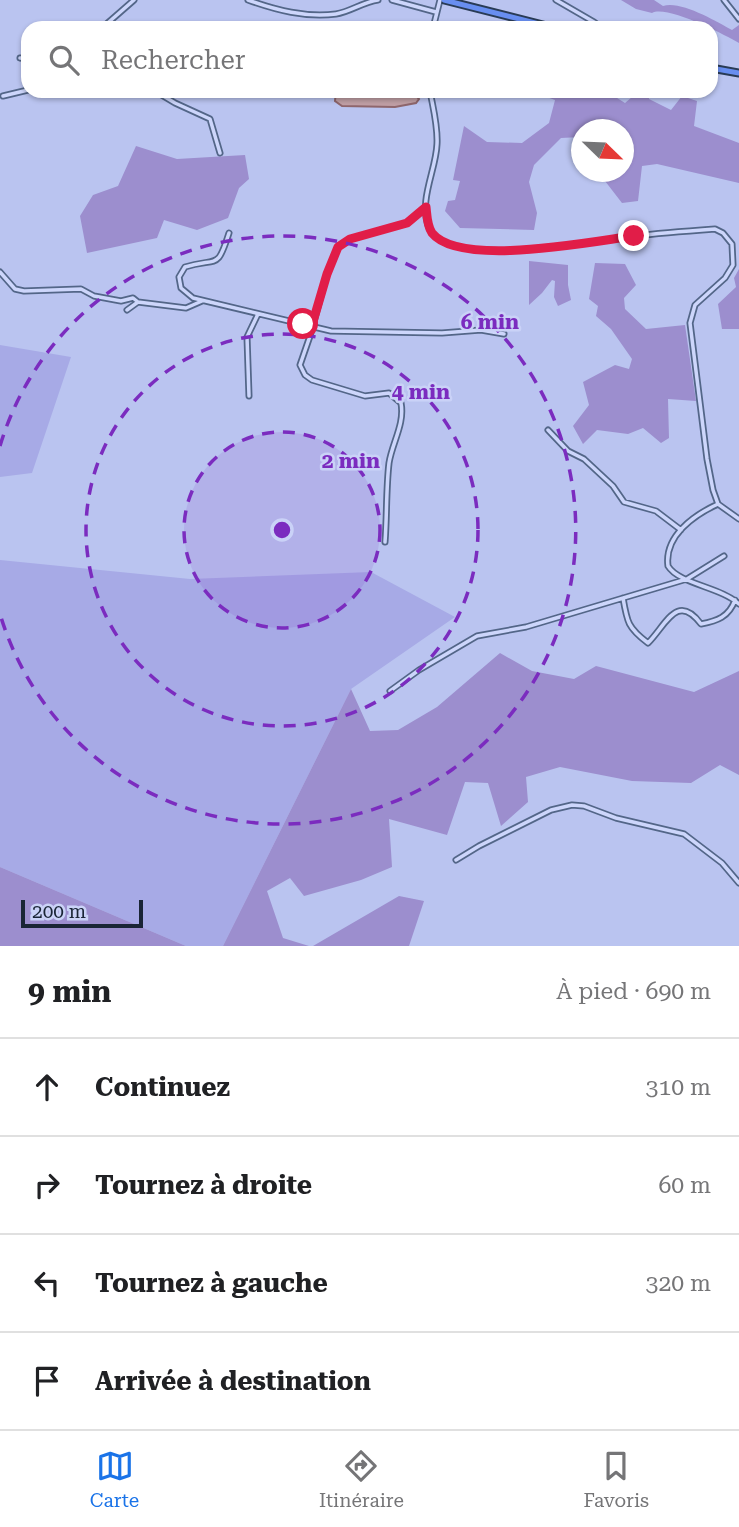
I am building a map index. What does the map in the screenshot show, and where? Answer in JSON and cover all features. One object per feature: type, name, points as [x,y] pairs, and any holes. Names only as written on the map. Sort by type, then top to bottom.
[{"type":"highway","points":[[442,0],[527,21]]},
{"type":"highway","points":[[718,69],[739,73]]},
{"type":"street","points":[[110,21],[134,0]]},
{"type":"street","points":[[248,0],[267,7],[307,15],[336,14],[378,0]]},
{"type":"street","points":[[392,0],[436,12]]},
{"type":"street","points":[[434,21],[442,0]]},
{"type":"street","points":[[556,0],[592,21]]},
{"type":"street","points":[[724,0],[739,19]]},
{"type":"street","points":[[3,96],[21,92]]},
{"type":"street","points":[[169,98],[210,119],[220,153]]},
{"type":"street","points":[[431,98],[437,142],[426,207],[429,228],[439,239],[460,247],[495,252],[715,229],[723,233],[732,244],[733,265],[724,278],[695,305],[690,316],[713,490],[718,504],[739,519]]},
{"type":"street","points":[[385,542],[389,467],[399,429],[401,403],[389,393],[365,396],[312,380],[305,375],[300,365],[327,274],[338,247],[350,239],[407,223],[426,207]]},
{"type":"street","points":[[229,233],[217,261],[185,267],[178,277],[181,288],[193,298],[289,323],[312,325],[339,332],[481,330],[504,334]]},
{"type":"street","points":[[0,272],[15,289],[24,291],[81,289],[94,296],[121,301],[133,298],[138,302],[186,308],[202,301]]},
{"type":"street","points":[[127,310],[138,302]]},
{"type":"street","points":[[249,396],[247,337],[258,314]]},
{"type":"street","points":[[548,430],[568,452],[584,459],[613,486],[624,502],[656,511],[681,530]]},
{"type":"street","points":[[622,598],[628,623],[634,632],[648,643],[669,615],[682,610],[692,613],[701,624],[719,621],[732,609],[737,602],[719,591],[671,571],[667,559],[669,548],[681,530],[702,511],[718,504]]},
{"type":"street","points":[[390,691],[419,670],[477,636],[526,627],[687,579],[724,556]]},
{"type":"street","points":[[456,860],[551,810],[579,805],[689,837],[722,863],[739,883]]},
{"type":"shaded area","points":[[621,0],[654,0],[663,6],[679,6],[715,21],[692,21],[670,13],[652,13],[636,9]]},
{"type":"shaded area","points":[[718,22],[732,30],[739,25],[739,43],[718,32]]},
{"type":"shaded area","points":[[335,98],[419,99],[416,103],[395,107],[342,106],[335,101]]},
{"type":"shaded area","points":[[549,98],[617,98],[625,103],[631,98],[649,98],[671,110],[680,98],[688,98],[697,101],[694,126],[739,143],[739,183],[657,164],[642,166],[638,201],[622,203],[606,182],[634,182],[634,119],[571,119],[571,138],[561,138],[534,165],[529,182],[537,213],[534,230],[460,228],[445,211],[448,201],[455,200],[460,181],[453,180],[464,126],[487,142],[522,143],[549,123],[555,100]]},
{"type":"shaded area","points":[[136,146],[177,159],[245,155],[249,179],[239,188],[228,218],[197,230],[164,220],[157,238],[87,253],[80,216],[93,195],[118,186]]},
{"type":"shaded area","points":[[529,261],[568,265],[571,300],[558,306],[554,297],[555,281],[552,280],[529,305]]},
{"type":"shaded area","points":[[595,263],[625,264],[636,285],[624,298],[625,309],[646,329],[685,325],[696,401],[668,399],[669,438],[661,443],[643,428],[628,434],[597,430],[583,444],[573,426],[589,405],[583,382],[615,365],[629,369],[632,359],[611,329],[596,316],[598,306],[589,299]]},
{"type":"shaded area","points":[[739,269],[739,329],[722,329],[718,304],[736,287],[734,278]]},
{"type":"shaded area","points":[[0,345],[71,357],[32,473],[0,477]]},
{"type":"shaded area","points":[[0,560],[190,579],[371,572],[455,617],[351,689],[223,946],[186,946],[0,867]]},
{"type":"shaded area","points":[[500,653],[532,671],[574,679],[596,666],[694,692],[739,671],[739,775],[720,765],[691,783],[632,781],[560,767],[526,777],[528,802],[501,826],[488,783],[465,782],[447,835],[389,819],[392,867],[361,880],[304,896],[290,878],[267,891],[283,938],[309,946],[223,946],[351,689],[370,731],[398,730],[437,707]]},
{"type":"shaded area","points":[[0,867],[186,946],[0,946]]},
{"type":"shaded area","points":[[399,896],[424,901],[409,946],[313,946]]},
{"type":"route","points":[[303,324],[312,325],[338,247],[350,239],[407,223],[426,207],[429,228],[439,239],[460,247],[495,252],[577,245],[634,236]]}]
